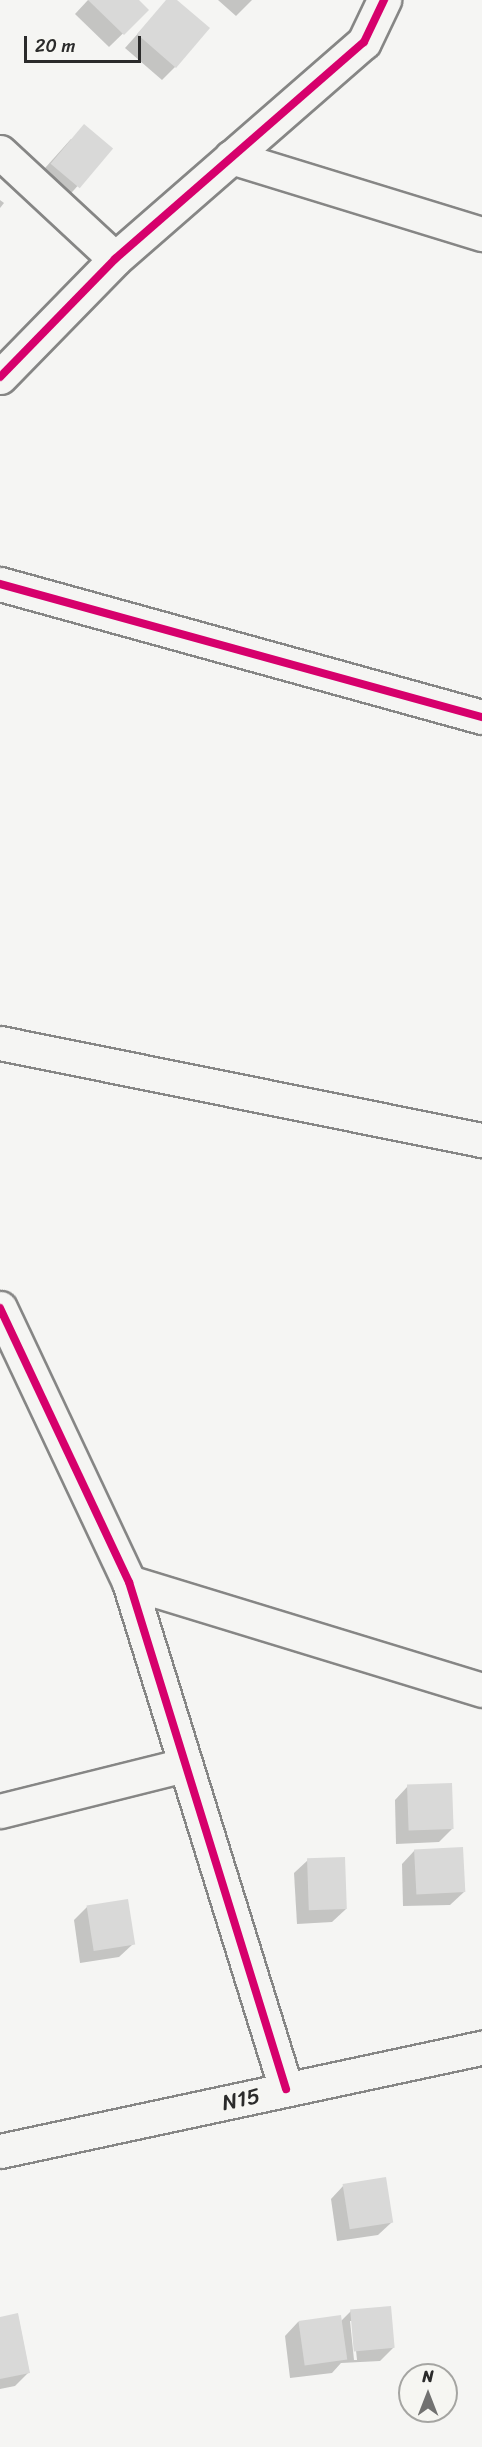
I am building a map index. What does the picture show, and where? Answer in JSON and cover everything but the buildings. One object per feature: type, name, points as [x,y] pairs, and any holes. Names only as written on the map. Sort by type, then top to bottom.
[{"type":"street","points":[[0,377],[115,259],[364,42],[375,5]]},
{"type":"street","points":[[0,152],[115,259]]},
{"type":"street","points":[[231,157],[482,234]]},
{"type":"street","points":[[0,584],[482,717]]},
{"type":"street","points":[[0,1043],[482,1140]]},
{"type":"street","points":[[0,1308],[129,1582],[286,2090]]},
{"type":"street","points":[[129,1582],[482,1690]]},
{"type":"street","points":[[0,1811],[185,1765]]},
{"type":"street","name":"N15","points":[[0,2151],[482,2048]]},
{"type":"cycle path","points":[[0,377],[115,259],[364,42],[384,0]]},
{"type":"cycle path","points":[[0,584],[482,717]]},
{"type":"cycle path","points":[[0,1308],[129,1582],[286,2089]]}]
